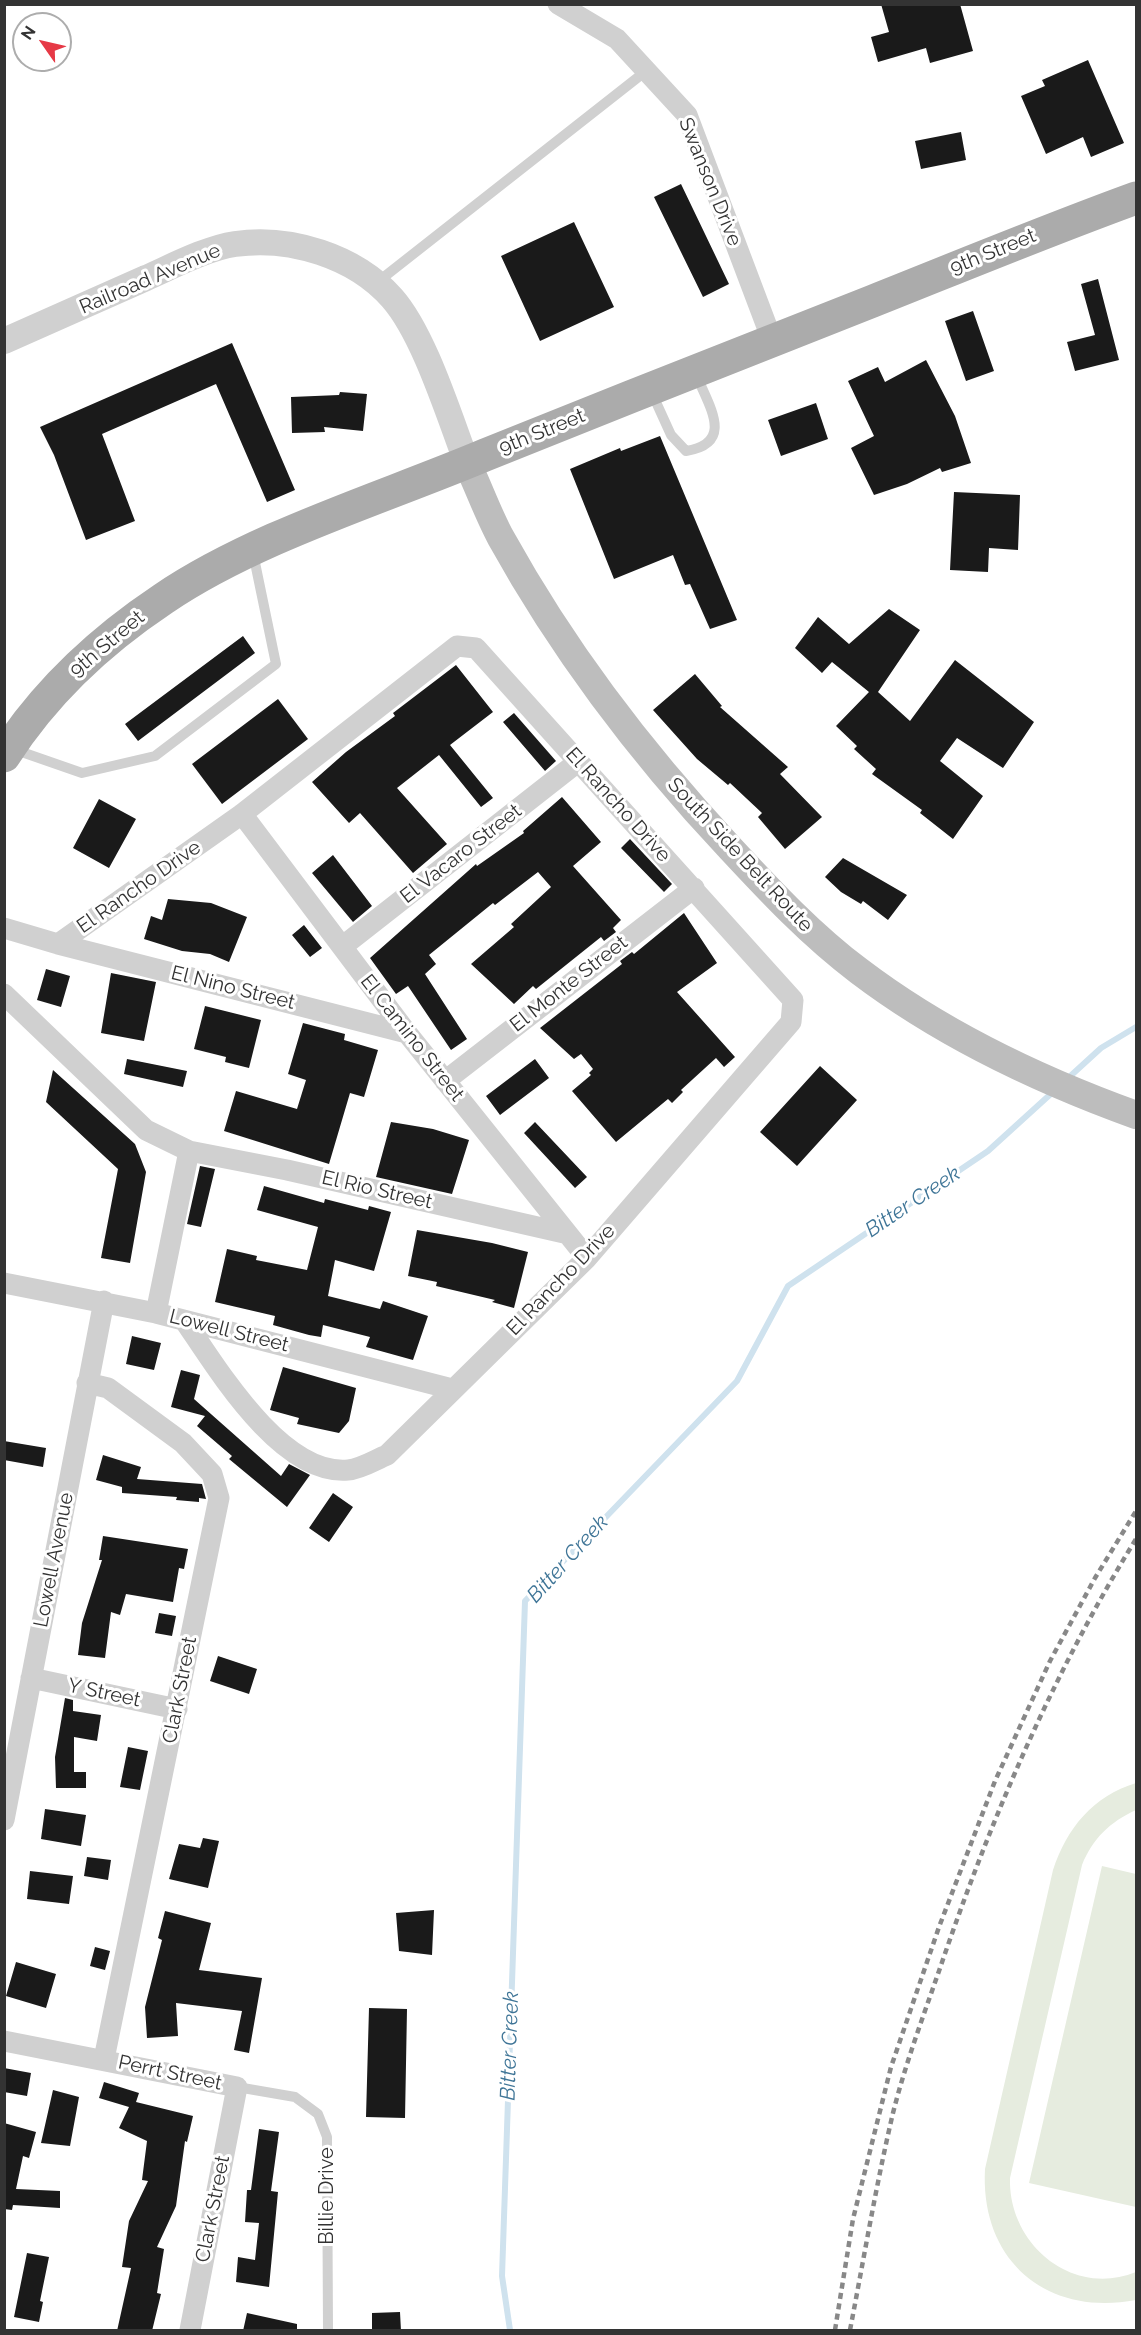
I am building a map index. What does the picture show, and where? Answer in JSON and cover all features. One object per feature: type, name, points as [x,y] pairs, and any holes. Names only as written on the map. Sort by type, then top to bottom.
[{"type":"main road","name":"9th Street","points":[[7,752],[26,722],[71,672],[117,632],[166,597],[252,551],[650,388],[1054,227],[1137,198]]},
{"type":"main road","name":"South Side Belt Route","points":[[467,463],[500,536],[547,617],[587,677],[636,741],[707,823],[812,931],[859,971],[923,1015],[982,1048],[1137,1115]]},
{"type":"street","name":"Swanson Drive","points":[[558,4],[617,39],[687,116],[772,340]]},
{"type":"street","name":"Railroad Avenue","points":[[4,341],[175,265],[234,244],[286,243],[332,256],[392,298],[413,329],[467,463]]},
{"type":"street","name":"El Rancho Drive","points":[[4,928],[58,944],[242,814],[457,646],[476,648],[793,1000],[791,1022],[586,1258],[452,1389],[424,1421],[387,1455],[350,1470],[326,1468],[296,1453],[262,1427],[223,1378],[184,1320]]},
{"type":"street","name":"El Vacaro Street","points":[[343,946],[579,761]]},
{"type":"street","name":"El Camino Street","points":[[242,814],[407,1033],[586,1258]]},
{"type":"street","name":"El Monte Street","points":[[445,1081],[694,888]]},
{"type":"street","name":"El Nino Street","points":[[58,944],[407,1033]]},
{"type":"street","name":"El Rio Street","points":[[4,994],[146,1130],[189,1151],[287,1170],[564,1233]]},
{"type":"street","points":[[156,1313],[189,1151]]},
{"type":"street","name":"Lowell Street","points":[[4,1282],[156,1313],[452,1389]]},
{"type":"street","name":"Lowell Avenue","points":[[4,1820],[104,1301]]},
{"type":"street","name":"Clark Street","points":[[87,1383],[108,1389],[183,1443],[212,1474],[219,1498],[104,2060]]},
{"type":"street","name":"Y Street","points":[[32,1678],[177,1709]]},
{"type":"street","name":"Perrt Street","points":[[4,2041],[237,2087]]},
{"type":"street","name":"Clark Street","points":[[190,2331],[237,2087]]},
{"type":"lane","points":[[375,284],[646,71]]},
{"type":"lane","points":[[650,388],[671,435],[686,451],[704,448],[713,439],[716,425],[695,371]]},
{"type":"lane","points":[[7,752],[82,773],[155,756],[276,664],[252,551]]},
{"type":"lane","name":"Billie Drive","points":[[237,2087],[295,2097],[318,2114],[327,2137],[328,2331]]},
{"type":"shaded area","points":[[1136,1783],[1136,1810],[1103,1832],[1091,1847],[1082,1865],[1010,2178],[1012,2202],[1020,2224],[1032,2244],[1048,2260],[1067,2271],[1089,2278],[1112,2278],[1136,2272],[1136,2300],[1104,2303],[1074,2300],[1048,2290],[1025,2275],[1007,2255],[994,2231],[986,2202],[985,2169],[1053,1870],[1074,1827],[1084,1816],[1107,1796]]},
{"type":"shaded area","points":[[1102,1866],[1136,1874],[1136,2207],[1029,2183]]},
{"type":"building","points":[[881,4],[960,4],[973,51],[930,63],[926,48],[878,62],[871,37],[889,32]]},
{"type":"building","points":[[1088,60],[1124,143],[1091,157],[1083,137],[1046,154],[1021,96],[1045,86],[1042,80]]},
{"type":"building","points":[[961,132],[966,160],[921,169],[915,141]]},
{"type":"building","points":[[681,184],[729,284],[703,297],[654,197]]},
{"type":"building","points":[[574,222],[614,307],[540,341],[501,256]]},
{"type":"building","points":[[1098,279],[1119,360],[1075,371],[1067,342],[1095,335],[1081,284]]},
{"type":"building","points":[[973,311],[994,371],[966,381],[945,321]]},
{"type":"building","points":[[232,343],[295,490],[267,502],[216,384],[102,434],[135,521],[86,540],[54,455],[40,427]]},
{"type":"building","points":[[926,360],[955,416],[971,463],[942,472],[940,468],[907,484],[874,495],[851,448],[874,436],[848,381],[878,367],[885,382]]},
{"type":"building","points":[[340,392],[367,394],[363,431],[324,427],[325,432],[292,433],[291,397],[339,395]]},
{"type":"building","points":[[816,403],[828,439],[781,456],[768,420]]},
{"type":"building","points":[[660,436],[737,620],[710,629],[690,584],[685,585],[673,555],[614,579],[570,469],[620,448],[621,451]]},
{"type":"building","points":[[954,492],[1020,495],[1018,550],[989,548],[988,572],[950,570]]},
{"type":"building","points":[[889,609],[920,630],[878,692],[910,721],[955,660],[1034,722],[1003,768],[957,738],[940,761],[983,796],[953,839],[920,813],[922,810],[872,774],[876,769],[854,749],[857,746],[836,726],[869,692],[832,662],[822,673],[795,648],[818,617],[849,644]]},
{"type":"building","points":[[243,636],[255,653],[138,741],[125,724]]},
{"type":"building","points":[[456,665],[493,712],[450,745],[493,798],[481,807],[439,755],[397,788],[447,844],[413,873],[360,813],[349,823],[312,782],[346,752],[395,716],[393,713]]},
{"type":"building","points":[[695,674],[722,706],[720,707],[788,767],[780,774],[822,817],[785,849],[758,817],[762,813],[730,783],[728,785],[697,759],[653,710]]},
{"type":"building","points":[[278,699],[308,739],[222,804],[192,764]]},
{"type":"building","points":[[514,713],[556,761],[545,771],[503,722]]},
{"type":"building","points":[[562,797],[601,842],[573,866],[621,920],[613,928],[616,932],[604,941],[601,937],[536,989],[533,986],[514,1004],[471,964],[514,927],[511,924],[551,887],[538,872],[495,905],[493,903],[429,955],[436,964],[425,974],[467,1039],[451,1050],[408,986],[396,994],[370,958],[476,864],[477,866],[524,833],[523,831]]},
{"type":"building","points":[[99,799],[136,819],[109,868],[73,848]]},
{"type":"building","points":[[630,839],[672,884],[664,892],[621,848]]},
{"type":"building","points":[[333,855],[372,906],[353,922],[312,873]]},
{"type":"building","points":[[843,858],[907,895],[888,920],[863,901],[861,904],[841,892],[825,877]]},
{"type":"building","points":[[168,899],[211,903],[247,917],[229,962],[210,954],[182,951],[144,939],[151,916],[162,920]]},
{"type":"building","points":[[684,913],[717,963],[677,992],[735,1057],[724,1067],[716,1058],[681,1090],[683,1092],[672,1103],[668,1099],[616,1142],[572,1091],[591,1075],[589,1073],[593,1069],[581,1054],[574,1059],[540,1028],[622,964],[620,961],[632,952],[634,954]]},
{"type":"building","points":[[304,925],[322,948],[310,957],[292,935]]},
{"type":"building","points":[[46,969],[70,976],[61,1007],[37,1000]]},
{"type":"building","points":[[111,973],[156,982],[144,1041],[101,1033]]},
{"type":"building","points":[[205,1006],[261,1020],[249,1068],[225,1062],[226,1057],[194,1049]]},
{"type":"building","points":[[303,1023],[345,1034],[344,1040],[378,1050],[364,1097],[350,1093],[329,1164],[224,1131],[236,1091],[297,1109],[306,1080],[288,1074]]},
{"type":"building","points":[[127,1059],[187,1071],[183,1087],[124,1074]]},
{"type":"building","points":[[535,1059],[549,1078],[500,1115],[486,1096]]},
{"type":"building","points":[[820,1066],[857,1100],[797,1166],[760,1132]]},
{"type":"building","points":[[53,1070],[135,1144],[146,1172],[130,1263],[101,1258],[118,1169],[46,1102]]},
{"type":"building","points":[[391,1122],[433,1129],[469,1140],[452,1194],[376,1177]]},
{"type":"building","points":[[535,1122],[587,1177],[575,1188],[524,1133]]},
{"type":"building","points":[[200,1166],[215,1169],[201,1227],[187,1224]]},
{"type":"building","points":[[264,1186],[324,1203],[325,1199],[368,1210],[369,1206],[391,1212],[374,1271],[335,1260],[328,1296],[380,1309],[383,1301],[428,1316],[413,1360],[366,1347],[370,1337],[323,1325],[321,1337],[309,1335],[273,1325],[275,1316],[215,1302],[227,1249],[257,1256],[256,1260],[307,1270],[318,1227],[257,1210]]},
{"type":"building","points":[[417,1230],[492,1243],[528,1252],[514,1308],[492,1302],[495,1300],[436,1286],[437,1282],[408,1276]]},
{"type":"building","points":[[132,1336],[161,1343],[154,1370],[126,1364]]},
{"type":"building","points":[[283,1367],[356,1388],[349,1421],[339,1433],[297,1424],[299,1418],[270,1410]]},
{"type":"building","points":[[181,1370],[200,1375],[194,1399],[281,1476],[289,1464],[310,1475],[287,1507],[229,1459],[232,1456],[197,1426],[205,1416],[171,1407]]},
{"type":"building","points":[[4,1441],[46,1448],[43,1467],[4,1460]]},
{"type":"building","points":[[103,1455],[141,1467],[137,1479],[202,1484],[206,1499],[199,1498],[199,1502],[176,1500],[177,1497],[122,1493],[122,1487],[96,1480]]},
{"type":"building","points":[[333,1493],[353,1507],[329,1542],[309,1528]]},
{"type":"building","points":[[103,1536],[188,1549],[184,1569],[179,1568],[173,1602],[126,1594],[120,1615],[111,1612],[105,1658],[78,1655],[82,1623],[102,1560],[99,1560]]},
{"type":"building","points":[[159,1613],[176,1616],[172,1636],[155,1633]]},
{"type":"building","points":[[218,1656],[257,1669],[249,1694],[210,1681]]},
{"type":"building","points":[[65,1698],[73,1700],[73,1711],[101,1715],[97,1741],[74,1737],[74,1772],[86,1772],[86,1788],[56,1788],[55,1757]]},
{"type":"building","points":[[128,1747],[148,1751],[140,1790],[120,1787]]},
{"type":"building","points":[[45,1809],[86,1815],[81,1846],[41,1839]]},
{"type":"building","points":[[203,1838],[219,1841],[208,1888],[169,1879],[179,1844],[200,1848]]},
{"type":"building","points":[[87,1857],[111,1860],[108,1880],[84,1876]]},
{"type":"building","points":[[30,1871],[73,1876],[69,1904],[27,1899]]},
{"type":"building","points":[[434,1910],[432,1955],[399,1951],[396,1913]]},
{"type":"building","points":[[165,1911],[211,1923],[199,1970],[262,1978],[249,2053],[234,2050],[242,2011],[176,2003],[178,2036],[147,2038],[145,2007],[162,1940],[158,1938]]},
{"type":"building","points":[[95,1947],[110,1951],[105,1970],[90,1966]]},
{"type":"building","points":[[16,1962],[56,1974],[46,2008],[6,1996]]},
{"type":"building","points":[[369,2008],[407,2009],[405,2118],[366,2117]]},
{"type":"building","points":[[4,2068],[31,2073],[27,2096],[4,2092]]},
{"type":"building","points":[[104,2082],[139,2093],[136,2102],[193,2116],[187,2142],[185,2141],[176,2206],[157,2247],[164,2249],[157,2293],[161,2294],[152,2331],[117,2331],[131,2268],[122,2267],[129,2221],[148,2181],[142,2180],[147,2141],[119,2128],[129,2107],[99,2098]]},
{"type":"building","points":[[53,2090],[79,2097],[70,2146],[41,2143]]},
{"type":"building","points":[[4,2123],[36,2132],[29,2158],[23,2156],[16,2189],[60,2191],[60,2208],[13,2205],[12,2210],[4,2209]]},
{"type":"building","points":[[259,2129],[279,2132],[271,2191],[278,2192],[269,2287],[236,2282],[238,2257],[255,2260],[259,2223],[245,2222],[247,2190],[251,2190]]},
{"type":"building","points":[[27,2253],[49,2257],[40,2301],[43,2302],[39,2322],[14,2317]]},
{"type":"building","points":[[400,2312],[401,2331],[372,2331],[372,2313]]},
{"type":"building","points":[[247,2313],[297,2324],[297,2331],[243,2331]]},
{"type":"waterway","name":"Bitter Creek","points":[[1066,1080],[1101,1048],[1136,1027]]},
{"type":"waterway","name":"Bitter Creek","points":[[510,2330],[502,2276],[525,1601],[737,1381],[788,1286],[988,1151],[1054,1091]]},
{"type":"railway","points":[[835,2330],[853,2219],[891,2067],[939,1927],[995,1781],[1050,1661],[1095,1578],[1136,1511]]},
{"type":"railway","points":[[850,2330],[893,2113],[903,2077],[959,1915],[1002,1804],[1051,1695],[1077,1642],[1136,1539]]}]
